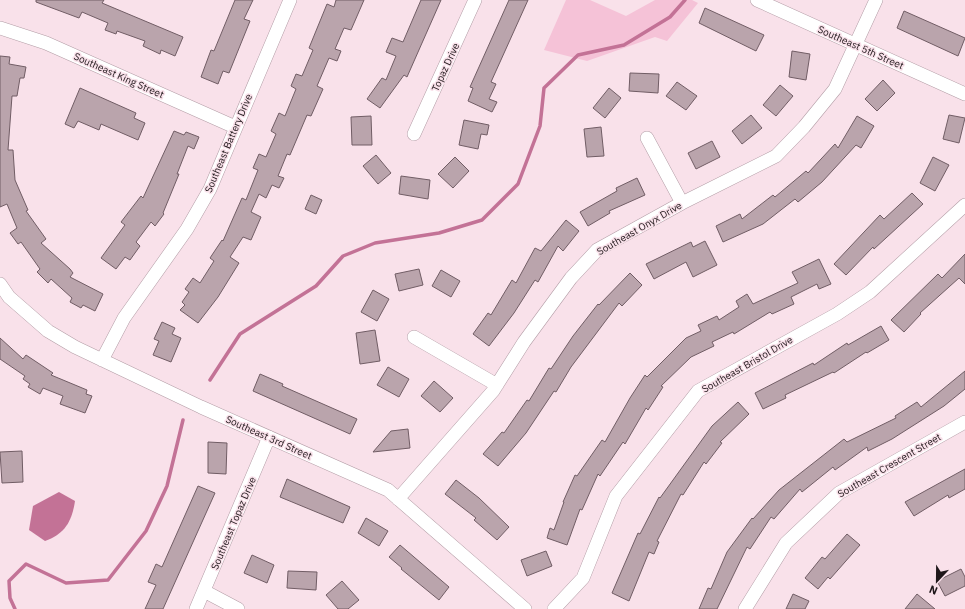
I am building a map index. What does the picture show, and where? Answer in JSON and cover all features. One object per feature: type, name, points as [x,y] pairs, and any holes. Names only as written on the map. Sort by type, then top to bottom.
[{"type":"street","name":"Southeast Battery Drive","points":[[102,360],[124,318],[187,229],[210,189],[290,0]]},
{"type":"street","name":"Topaz Drive","points":[[414,134],[475,0]]},
{"type":"street","name":"Southeast 5th Street","points":[[757,0],[965,94]]},
{"type":"street","name":"Southeast Onyx Drive","points":[[398,499],[497,385],[524,342],[571,278],[597,250],[682,203],[776,156],[804,127],[835,89],[876,0]]},
{"type":"street","name":"Southeast King Street","points":[[0,28],[46,43],[235,127]]},
{"type":"street","points":[[647,138],[682,203]]},
{"type":"street","name":"Southeast Bristol Drive","points":[[554,609],[583,578],[616,496],[698,391],[837,314],[870,292],[965,205]]},
{"type":"street","name":"Southeast 3rd Street","points":[[0,284],[10,297],[48,331],[75,347],[269,437],[388,490],[525,609]]},
{"type":"street","points":[[414,337],[497,385]]},
{"type":"street","name":"Southeast Crescent Street","points":[[745,609],[786,542],[839,492],[965,422]]},
{"type":"street","name":"Southeast Topaz Drive","points":[[196,609],[269,437]]},
{"type":"street","points":[[204,591],[238,609]]},
{"type":"shaded area","points":[[566,0],[590,0],[626,16],[655,0],[692,0],[698,3],[667,41],[655,37],[587,61],[544,50]]},
{"type":"shaded area","points":[[59,492],[75,501],[72,515],[66,526],[58,535],[45,541],[29,530],[33,506]]},
{"type":"building","points":[[36,0],[104,0],[102,3],[183,37],[175,56],[161,50],[160,54],[143,46],[145,41],[117,31],[116,34],[105,30],[108,23],[82,12],[79,18],[36,2]]},
{"type":"building","points":[[235,0],[253,0],[244,19],[250,21],[229,73],[223,71],[218,84],[201,77],[211,50],[214,51]]},
{"type":"building","points":[[336,0],[364,0],[351,30],[344,28],[335,49],[341,51],[337,61],[329,58],[317,86],[323,89],[311,116],[307,115],[290,155],[287,154],[278,176],[284,178],[279,188],[272,185],[266,198],[259,194],[251,212],[261,217],[251,240],[243,237],[230,257],[239,263],[218,297],[198,323],[180,310],[185,305],[182,302],[189,292],[185,289],[193,278],[200,283],[214,261],[210,258],[222,240],[223,241],[242,198],[246,200],[258,170],[253,168],[259,154],[266,157],[276,134],[271,131],[279,113],[285,116],[296,89],[291,86],[296,74],[302,76],[313,50],[309,48],[327,4],[334,7]]},
{"type":"building","points":[[421,0],[441,0],[407,77],[404,75],[380,108],[367,99],[382,78],[386,80],[396,56],[386,52],[392,38],[403,42]]},
{"type":"building","points":[[509,0],[528,0],[491,82],[496,84],[489,99],[497,102],[492,112],[468,101],[473,88],[470,87]]},
{"type":"building","points":[[705,8],[764,35],[756,51],[699,23]]},
{"type":"building","points":[[904,11],[965,38],[958,56],[897,28]]},
{"type":"building","points":[[792,51],[810,54],[806,80],[789,77]]},
{"type":"building","points":[[0,56],[10,57],[9,64],[26,67],[24,78],[20,78],[17,96],[12,96],[8,150],[13,150],[15,180],[28,210],[26,211],[46,239],[41,243],[70,269],[73,273],[70,277],[103,294],[95,311],[83,305],[81,308],[70,302],[72,298],[51,279],[48,283],[37,272],[40,269],[21,242],[18,244],[10,233],[17,228],[7,204],[0,207]]},
{"type":"building","points":[[630,73],[659,74],[658,93],[629,91]]},
{"type":"building","points":[[883,80],[895,93],[877,111],[865,99]]},
{"type":"building","points":[[677,82],[697,96],[686,110],[666,96]]},
{"type":"building","points":[[780,85],[793,96],[776,116],[763,105]]},
{"type":"building","points":[[80,88],[136,113],[134,118],[145,123],[138,140],[101,124],[99,130],[78,121],[74,128],[65,124]]},
{"type":"building","points":[[609,88],[621,98],[605,118],[593,108]]},
{"type":"building","points":[[751,115],[762,128],[742,144],[732,131]]},
{"type":"building","points":[[949,115],[965,118],[959,143],[943,139]]},
{"type":"building","points":[[371,116],[372,145],[352,145],[351,117]]},
{"type":"building","points":[[857,116],[874,126],[861,148],[856,145],[822,182],[798,202],[795,199],[763,224],[723,242],[716,226],[740,214],[742,219],[773,195],[775,197],[806,171],[808,173],[835,144],[838,148]]},
{"type":"building","points":[[464,120],[489,125],[487,135],[481,134],[478,149],[459,145]]},
{"type":"building","points":[[601,127],[604,156],[587,157],[584,129]]},
{"type":"building","points":[[174,131],[184,135],[186,132],[199,137],[194,149],[188,146],[177,174],[179,174],[163,213],[164,214],[155,226],[151,222],[136,242],[140,246],[130,260],[125,257],[116,269],[101,258],[125,225],[121,222],[141,196],[143,198]]},
{"type":"building","points":[[712,141],[720,157],[696,169],[688,153]]},
{"type":"building","points":[[376,155],[391,173],[378,184],[363,166]]},
{"type":"building","points":[[455,157],[469,171],[453,188],[438,174]]},
{"type":"building","points":[[933,157],[949,165],[935,191],[920,183]]},
{"type":"building","points":[[401,176],[430,180],[428,199],[399,194]]},
{"type":"building","points":[[637,178],[645,195],[609,211],[610,213],[588,226],[580,212],[617,191],[616,188]]},
{"type":"building","points":[[912,193],[923,204],[874,249],[873,247],[846,275],[834,264],[880,215],[884,219]]},
{"type":"building","points":[[311,195],[322,200],[316,214],[305,209]]},
{"type":"building","points":[[566,220],[579,231],[563,251],[558,246],[538,282],[535,280],[514,313],[489,346],[473,334],[488,313],[491,315],[512,280],[516,283],[535,248],[541,251]]},
{"type":"building","points":[[705,241],[717,265],[693,277],[686,262],[654,279],[646,264],[691,242],[693,247]]},
{"type":"building","points":[[965,254],[965,284],[959,278],[920,313],[921,314],[904,332],[891,320],[938,274],[942,278]]},
{"type":"building","points":[[819,259],[831,284],[819,289],[817,284],[791,297],[794,304],[772,314],[770,312],[734,334],[733,332],[712,342],[714,346],[691,357],[661,386],[663,387],[648,410],[646,408],[625,444],[623,442],[600,476],[598,474],[582,510],[580,509],[567,545],[547,538],[550,528],[554,530],[563,502],[575,475],[577,476],[602,440],[605,442],[645,375],[647,377],[686,338],[701,331],[698,325],[717,316],[719,320],[739,307],[736,301],[747,294],[753,304],[798,283],[792,272]]},
{"type":"building","points":[[419,269],[423,285],[399,291],[395,274]]},
{"type":"building","points":[[441,270],[460,281],[451,297],[432,286]]},
{"type":"building","points":[[630,273],[642,285],[622,306],[619,303],[571,367],[556,392],[554,391],[526,433],[498,466],[483,454],[502,432],[504,433],[527,400],[529,401],[549,368],[551,369],[573,336],[598,304],[599,305]]},
{"type":"building","points":[[373,290],[389,299],[377,321],[361,312]]},
{"type":"building","points":[[162,322],[175,328],[172,334],[181,338],[171,362],[153,355],[159,341],[154,339]]},
{"type":"building","points":[[881,326],[889,340],[867,353],[866,352],[834,373],[833,372],[785,395],[786,398],[763,409],[755,393],[813,363],[814,365],[847,343],[848,345]]},
{"type":"building","points":[[375,330],[380,361],[360,364],[356,333]]},
{"type":"building","points":[[0,338],[23,359],[26,355],[53,373],[51,375],[87,390],[86,394],[92,396],[85,413],[60,404],[63,396],[43,388],[40,394],[28,387],[30,384],[23,379],[25,376],[0,359]]},
{"type":"building","points":[[388,367],[409,379],[399,397],[377,385]]},
{"type":"building","points":[[965,371],[965,389],[944,406],[892,439],[868,451],[867,447],[835,470],[833,467],[802,492],[800,489],[774,519],[771,517],[750,549],[747,547],[717,609],[699,609],[708,588],[711,589],[727,552],[752,518],[753,519],[779,490],[844,439],[847,442],[896,418],[895,416],[917,402],[921,407]]},
{"type":"building","points":[[260,374],[283,384],[282,386],[357,419],[350,434],[253,391]]},
{"type":"building","points":[[434,381],[453,398],[440,412],[421,396]]},
{"type":"building","points":[[738,402],[749,414],[720,442],[722,443],[706,464],[704,462],[683,495],[681,494],[657,541],[659,542],[654,554],[649,552],[629,601],[612,593],[638,533],[640,534],[659,497],[660,498],[712,426]]},
{"type":"building","points":[[408,429],[410,448],[373,452],[391,431]]},
{"type":"building","points":[[208,442],[227,443],[226,474],[208,473]]},
{"type":"building","points":[[22,451],[23,482],[2,483],[0,452]]},
{"type":"building","points":[[965,469],[965,489],[949,498],[948,495],[914,516],[905,502]]},
{"type":"building","points":[[287,479],[350,507],[343,523],[280,497]]},
{"type":"building","points":[[456,480],[479,498],[509,527],[497,540],[474,520],[476,518],[445,494]]},
{"type":"building","points":[[198,486],[215,493],[163,609],[145,609],[156,585],[148,582],[156,564],[162,567]]},
{"type":"building","points":[[366,518],[388,531],[379,546],[358,533]]},
{"type":"building","points":[[847,534],[860,545],[830,579],[828,577],[818,589],[805,578],[822,557],[825,559]]},
{"type":"building","points":[[400,545],[449,587],[439,600],[401,569],[402,568],[389,557]]},
{"type":"building","points":[[546,551],[552,566],[527,576],[521,560]]},
{"type":"building","points":[[252,555],[274,565],[267,583],[244,573]]},
{"type":"building","points":[[961,569],[965,577],[965,586],[945,596],[937,581]]},
{"type":"building","points":[[288,571],[317,572],[316,590],[287,588]]},
{"type":"building","points":[[342,581],[359,600],[348,609],[338,609],[326,595]]},
{"type":"building","points":[[793,594],[809,601],[805,609],[786,609]]},
{"type":"building","points":[[917,594],[935,609],[905,609]]},
{"type":"waterway","points":[[210,380],[240,334],[316,286],[343,256],[375,243],[439,233],[482,220],[518,184],[540,126],[544,88],[578,55],[624,45],[670,17],[685,0]]},
{"type":"waterway","points":[[15,609],[10,598],[9,581],[26,564],[66,583],[108,580],[146,531],[167,486],[183,420]]}]
